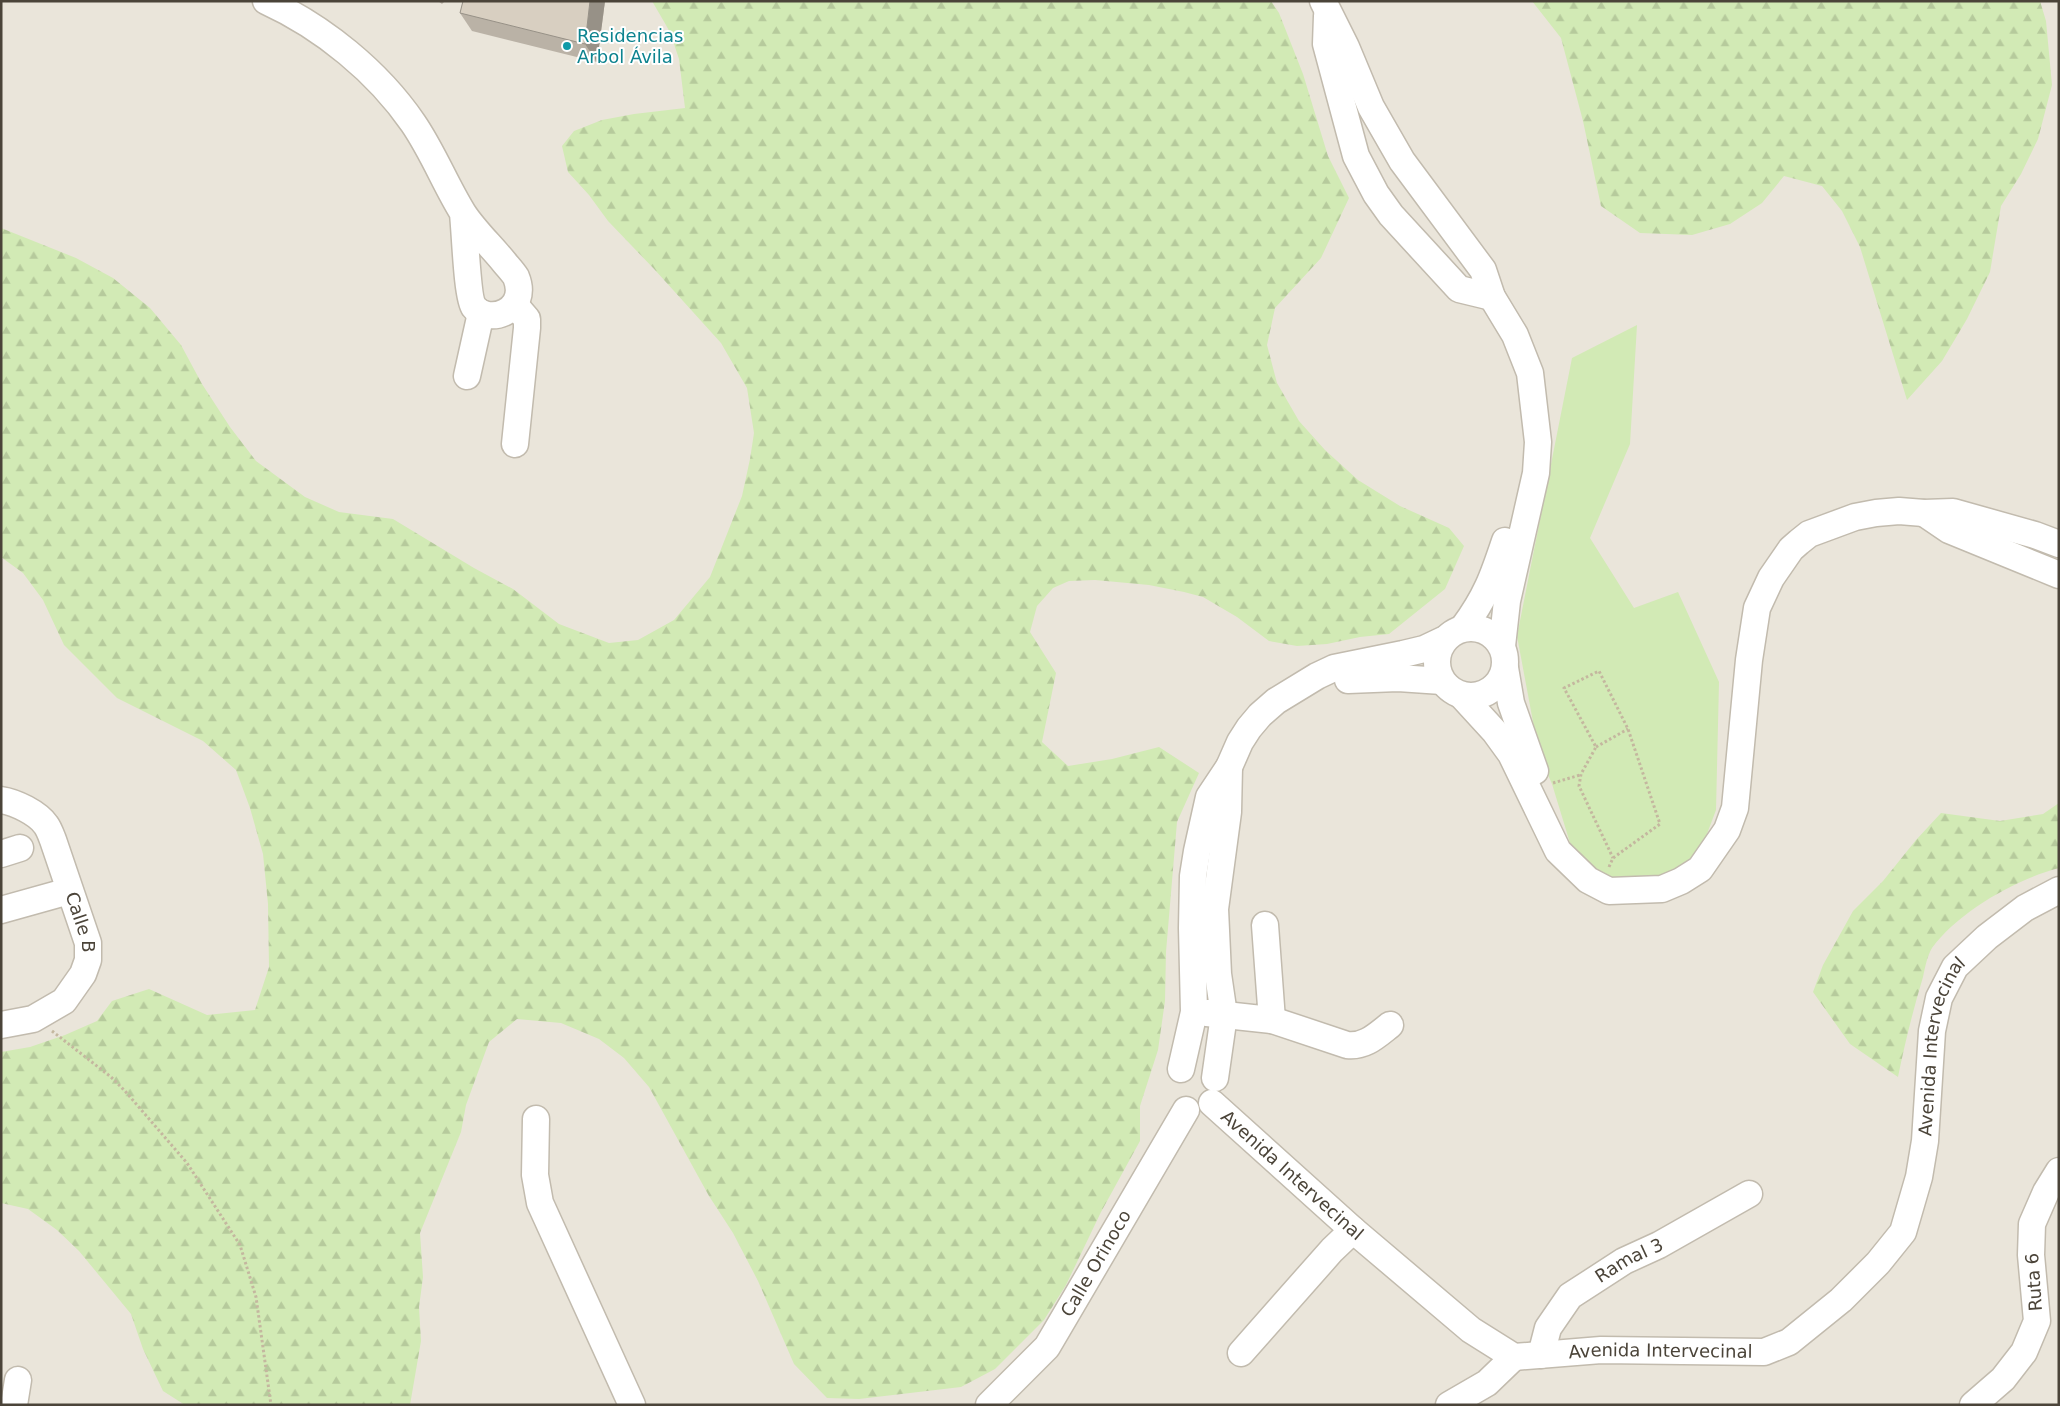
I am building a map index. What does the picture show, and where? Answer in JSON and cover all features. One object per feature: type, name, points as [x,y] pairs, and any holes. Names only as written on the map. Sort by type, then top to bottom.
[{"type":"street","points":[[266,1],[283,9],[360,62],[413,123],[463,214],[515,276],[520,293],[515,305],[505,312],[494,315],[481,313],[474,307],[470,293],[463,214]]},
{"type":"street","points":[[1305,684],[1372,678],[1398,678],[1452,689],[1475,696],[1486,693],[1498,682],[1504,657],[1507,601],[1536,473],[1538,442],[1530,372],[1515,335],[1492,297],[1483,270],[1402,161],[1371,107],[1346,47],[1325,6]]},
{"type":"street","points":[[1325,6],[1326,44],[1356,156],[1376,194],[1391,215],[1459,289],[1492,297]]},
{"type":"street","points":[[1369,180],[1402,161]]},
{"type":"street","points":[[515,305],[527,320],[528,328],[515,444]]},
{"type":"street","points":[[467,376],[481,313]]},
{"type":"street","points":[[1538,442],[1523,471],[1516,506],[1494,575],[1481,604],[1439,648],[1436,662],[1452,689],[1495,732],[1511,754],[1558,851],[1588,880],[1609,891],[1662,890],[1681,881],[1700,869],[1728,830],[1735,808],[1754,622],[1763,591],[1778,566],[1791,549],[1809,534],[1855,517],[1876,512],[1953,512],[2035,535],[2059,544]]},
{"type":"street","points":[[1924,513],[1949,530],[2058,573]]},
{"type":"street","points":[[1453,634],[1475,627],[1496,637],[1504,657],[1511,703],[1546,807],[1548,830]]},
{"type":"street","name":"Calle Orinoco","points":[[989,1405],[1047,1347],[1177,1090],[1194,1012],[1192,876],[1209,797],[1228,767],[1244,735],[1260,714],[1276,701],[1334,668],[1424,649],[1453,634]]},
{"type":"street","points":[[1177,1090],[1203,1109],[1213,1090],[1224,1016],[1218,974],[1215,908],[1228,812],[1228,767]]},
{"type":"street","name":"Calle B","points":[[1,800],[9,801],[22,807],[45,824],[53,840],[88,943],[88,960],[83,974],[64,1001],[33,1019],[1,1025]]},
{"type":"street","points":[[1197,851],[1204,846],[1211,846],[1219,850],[1223,855]]},
{"type":"street","name":"Avenida Intervecinal","points":[[1177,1090],[1187,1066],[1206,1068],[1213,1090],[1353,1230],[1471,1330],[1514,1357],[1601,1350],[1764,1352],[1789,1342],[1841,1300],[1878,1263],[1903,1232],[1919,1177],[1924,1141],[1932,1031],[1939,998],[1955,967],[1987,937],[2017,913],[2059,890]]},
{"type":"street","points":[[1,910],[69,891]]},
{"type":"street","points":[[1265,925],[1272,1020]]},
{"type":"street","points":[[1194,1012],[1272,1020],[1357,1046],[1366,1043],[1390,1025]]},
{"type":"street","points":[[536,1120],[535,1175],[540,1203],[632,1405]]},
{"type":"street","name":"Ruta 6","points":[[1973,1405],[2003,1379],[2024,1352],[2037,1321],[2031,1256],[2032,1224],[2046,1192],[2059,1172]]},
{"type":"street","name":"Ramal 3","points":[[1541,1355],[1548,1328],[1570,1296],[1624,1260],[1659,1245],[1749,1194]]},
{"type":"street","points":[[1242,1353],[1332,1250],[1353,1230]]},
{"type":"street","points":[[1449,1405],[1487,1383],[1514,1357]]},
{"type":"path","points":[[1596,747],[1564,688],[1599,670],[1628,729],[1660,824],[1613,858],[1600,886]]},
{"type":"path","points":[[1613,858],[1578,786],[1581,774],[1596,747],[1628,729]]},
{"type":"path","points":[[1540,788],[1581,774]]},
{"type":"path","points":[[33,1019],[112,1077],[125,1091],[186,1163],[240,1245],[256,1297],[271,1405]]},
{"type":"shaded area","points":[[1,1],[2059,1],[2059,1405],[1,1405]]},
{"type":"green space","points":[[652,1],[1271,1],[1279,13],[1303,74],[1328,156],[1349,198],[1321,258],[1275,308],[1267,345],[1277,383],[1299,421],[1325,450],[1358,480],[1400,506],[1449,528],[1464,546],[1445,589],[1389,634],[1360,637],[1327,644],[1297,646],[1269,641],[1237,617],[1203,597],[1149,585],[1095,580],[1069,581],[1053,588],[1037,606],[1030,632],[1056,673],[1042,742],[1068,766],[1112,759],[1159,747],[1199,773],[1177,822],[1166,952],[1165,1001],[1158,1050],[1140,1106],[1140,1141],[1101,1212],[1066,1285],[1044,1320],[995,1369],[961,1387],[859,1399],[827,1398],[794,1364],[758,1281],[733,1233],[709,1196],[649,1087],[624,1058],[599,1039],[561,1023],[517,1019],[489,1042],[466,1105],[461,1132],[420,1233],[423,1277],[419,1307],[421,1341],[410,1405],[185,1405],[163,1391],[143,1349],[131,1314],[79,1251],[57,1230],[28,1209],[1,1203],[1,1052],[30,1047],[65,1035],[97,1021],[112,1001],[149,989],[207,1015],[255,1010],[269,967],[268,904],[263,854],[250,808],[236,770],[203,741],[117,698],[64,645],[43,600],[23,573],[1,557],[1,228],[76,258],[113,278],[150,308],[181,345],[202,384],[230,427],[256,461],[305,497],[339,512],[393,519],[474,568],[513,589],[559,624],[609,643],[638,640],[674,620],[710,577],[742,496],[754,433],[747,388],[721,343],[608,221],[589,195],[568,172],[562,146],[574,131],[602,120],[685,108],[679,59],[670,32]]},
{"type":"green space","points":[[1532,1],[2040,1],[2046,21],[2052,85],[2038,139],[2021,174],[2001,206],[1990,272],[1967,319],[1942,361],[1907,400],[1860,247],[1842,211],[1822,186],[1784,176],[1762,203],[1730,224],[1692,235],[1640,233],[1601,206],[1583,121],[1561,38]]},
{"type":"green space","points":[[1637,325],[1630,444],[1590,538],[1634,608],[1678,592],[1719,682],[1716,810],[1696,863],[1667,881],[1624,886],[1574,856],[1552,784],[1539,754],[1517,636],[1572,358]]},
{"type":"green space","points":[[2059,803],[2059,868],[2025,880],[1989,899],[1957,922],[1932,948],[1927,958],[1898,1077],[1850,1044],[1813,992],[1823,965],[1853,911],[1883,881],[1941,813],[2000,821],[2043,814]]},
{"type":"building","points":[[463,1],[590,1],[585,44],[460,13]]},
{"type":"place","name":"Residencias Arbol Ávila","points":[[567,46]]}]
